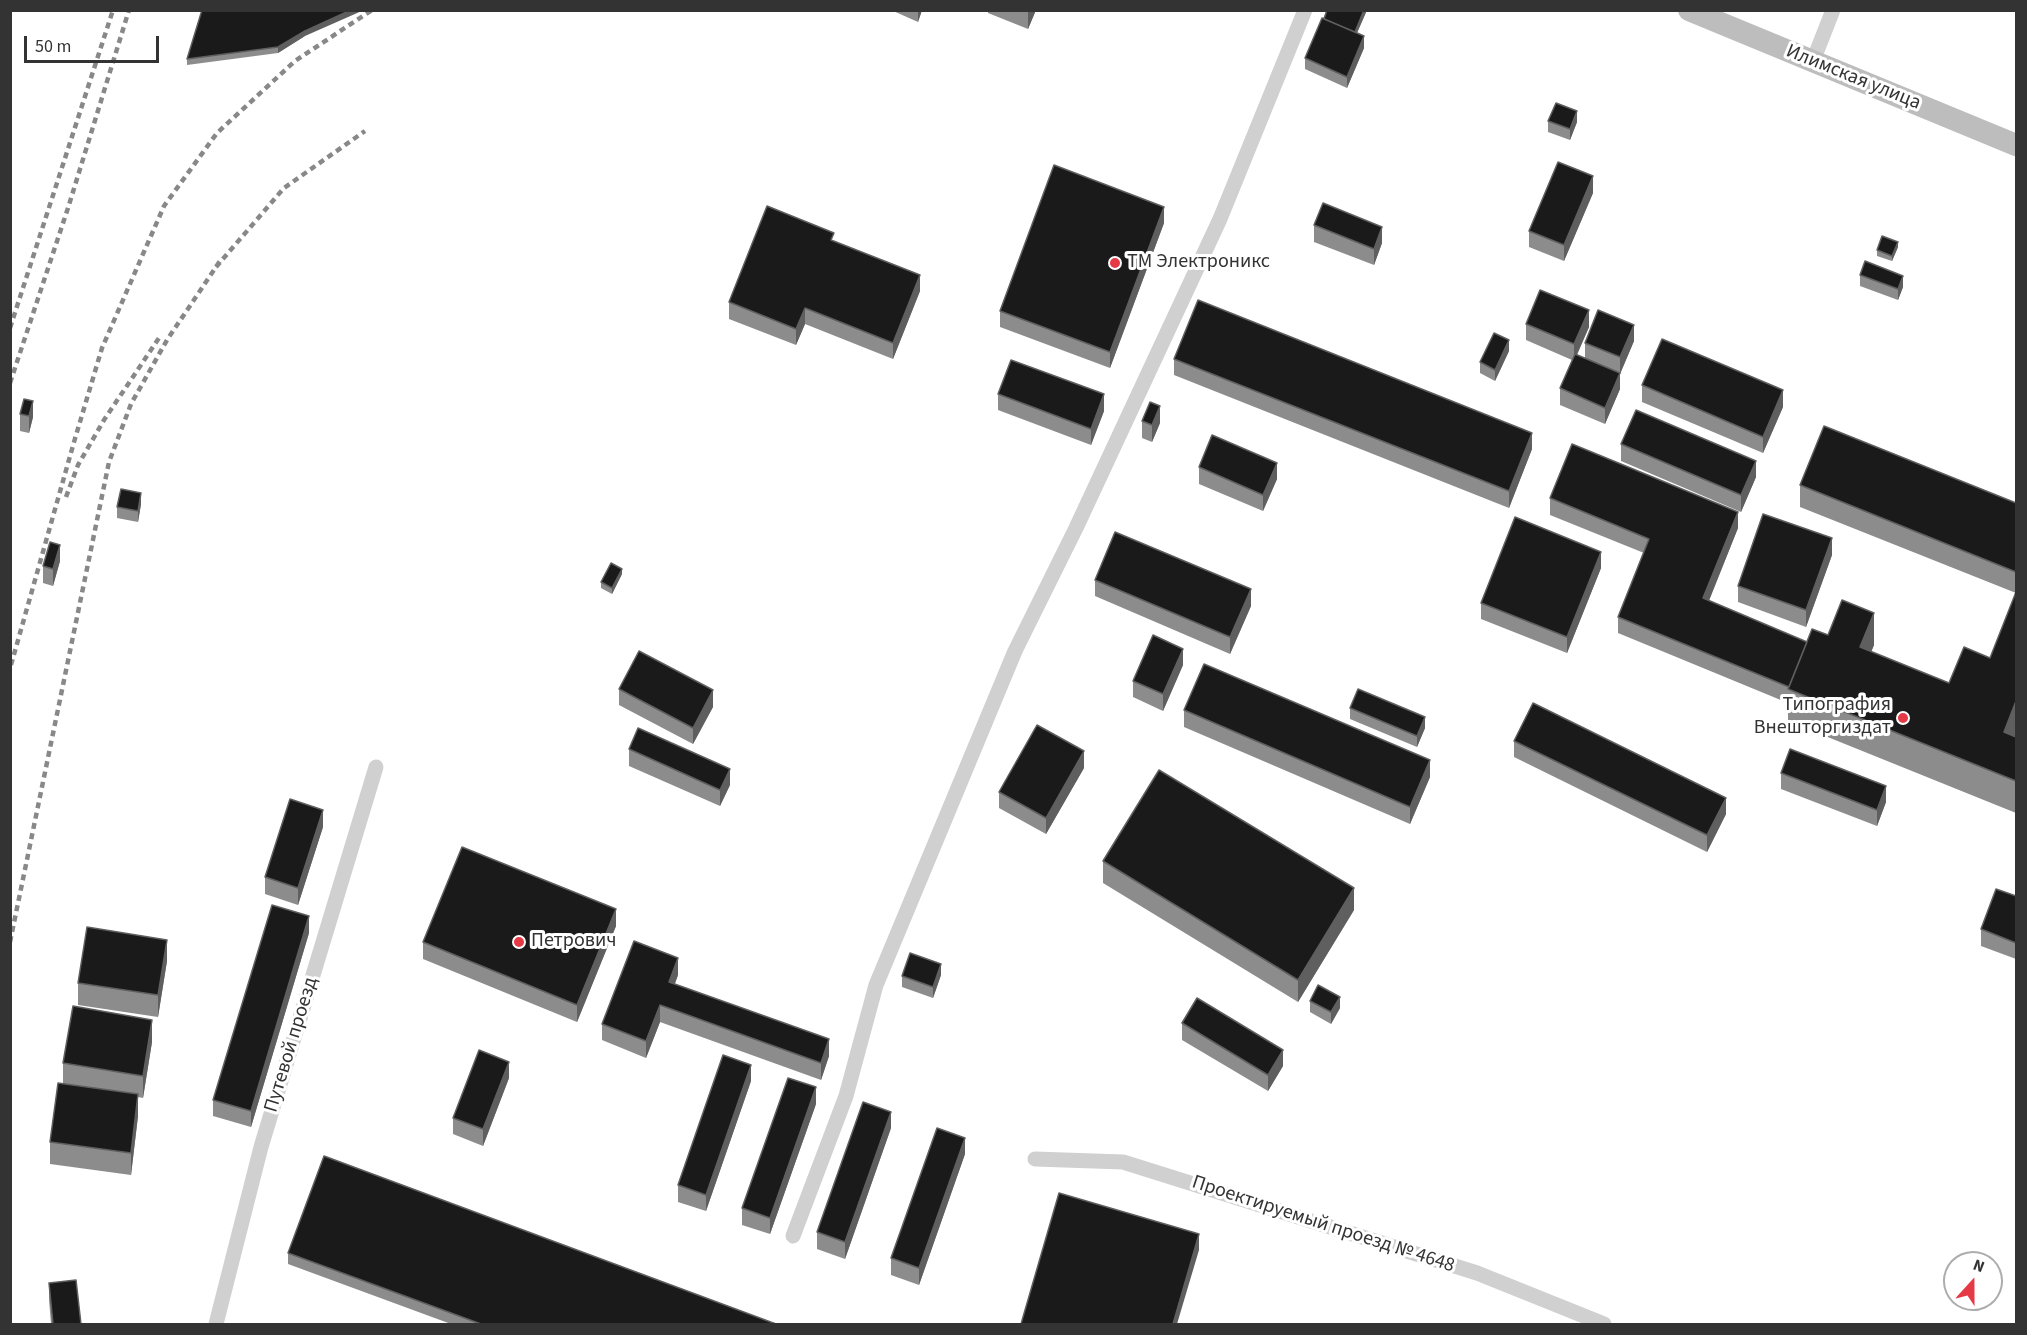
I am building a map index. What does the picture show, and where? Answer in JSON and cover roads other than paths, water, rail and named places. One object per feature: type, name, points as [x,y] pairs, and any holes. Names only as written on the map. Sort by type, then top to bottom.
[{"type":"street","points":[[793,1236],[846,1096],[876,985],[1015,651],[1076,528],[1220,219],[1305,10]]},
{"type":"street","name":"Илимская улица","points":[[1689,10],[2016,145]]},
{"type":"street","points":[[1813,61],[1833,10]]},
{"type":"street","name":"Путевой проезд","points":[[216,1324],[261,1147],[376,767]]},
{"type":"street","name":"Проектируемый проезд № 4648","points":[[1035,1159],[1123,1162],[1477,1273],[1604,1324]]},
{"type":"railway","points":[[10,328],[113,10]]},
{"type":"railway","points":[[10,383],[68,208],[129,10]]},
{"type":"railway","points":[[11,665],[102,348],[164,206],[217,133],[295,61],[372,10]]},
{"type":"railway","points":[[216,267],[284,188],[365,131]]},
{"type":"railway","points":[[10,942],[109,462],[131,404],[167,340],[220,261]]},
{"type":"railway","points":[[66,497],[78,465],[104,420],[161,335]]},
{"type":"place","name":"ТМ Электроникс","points":[[1115,263]]},
{"type":"place","name":"Типография Внешторгиздат","points":[[1903,718]]},
{"type":"place","name":"Петрович","points":[[519,942]]}]
